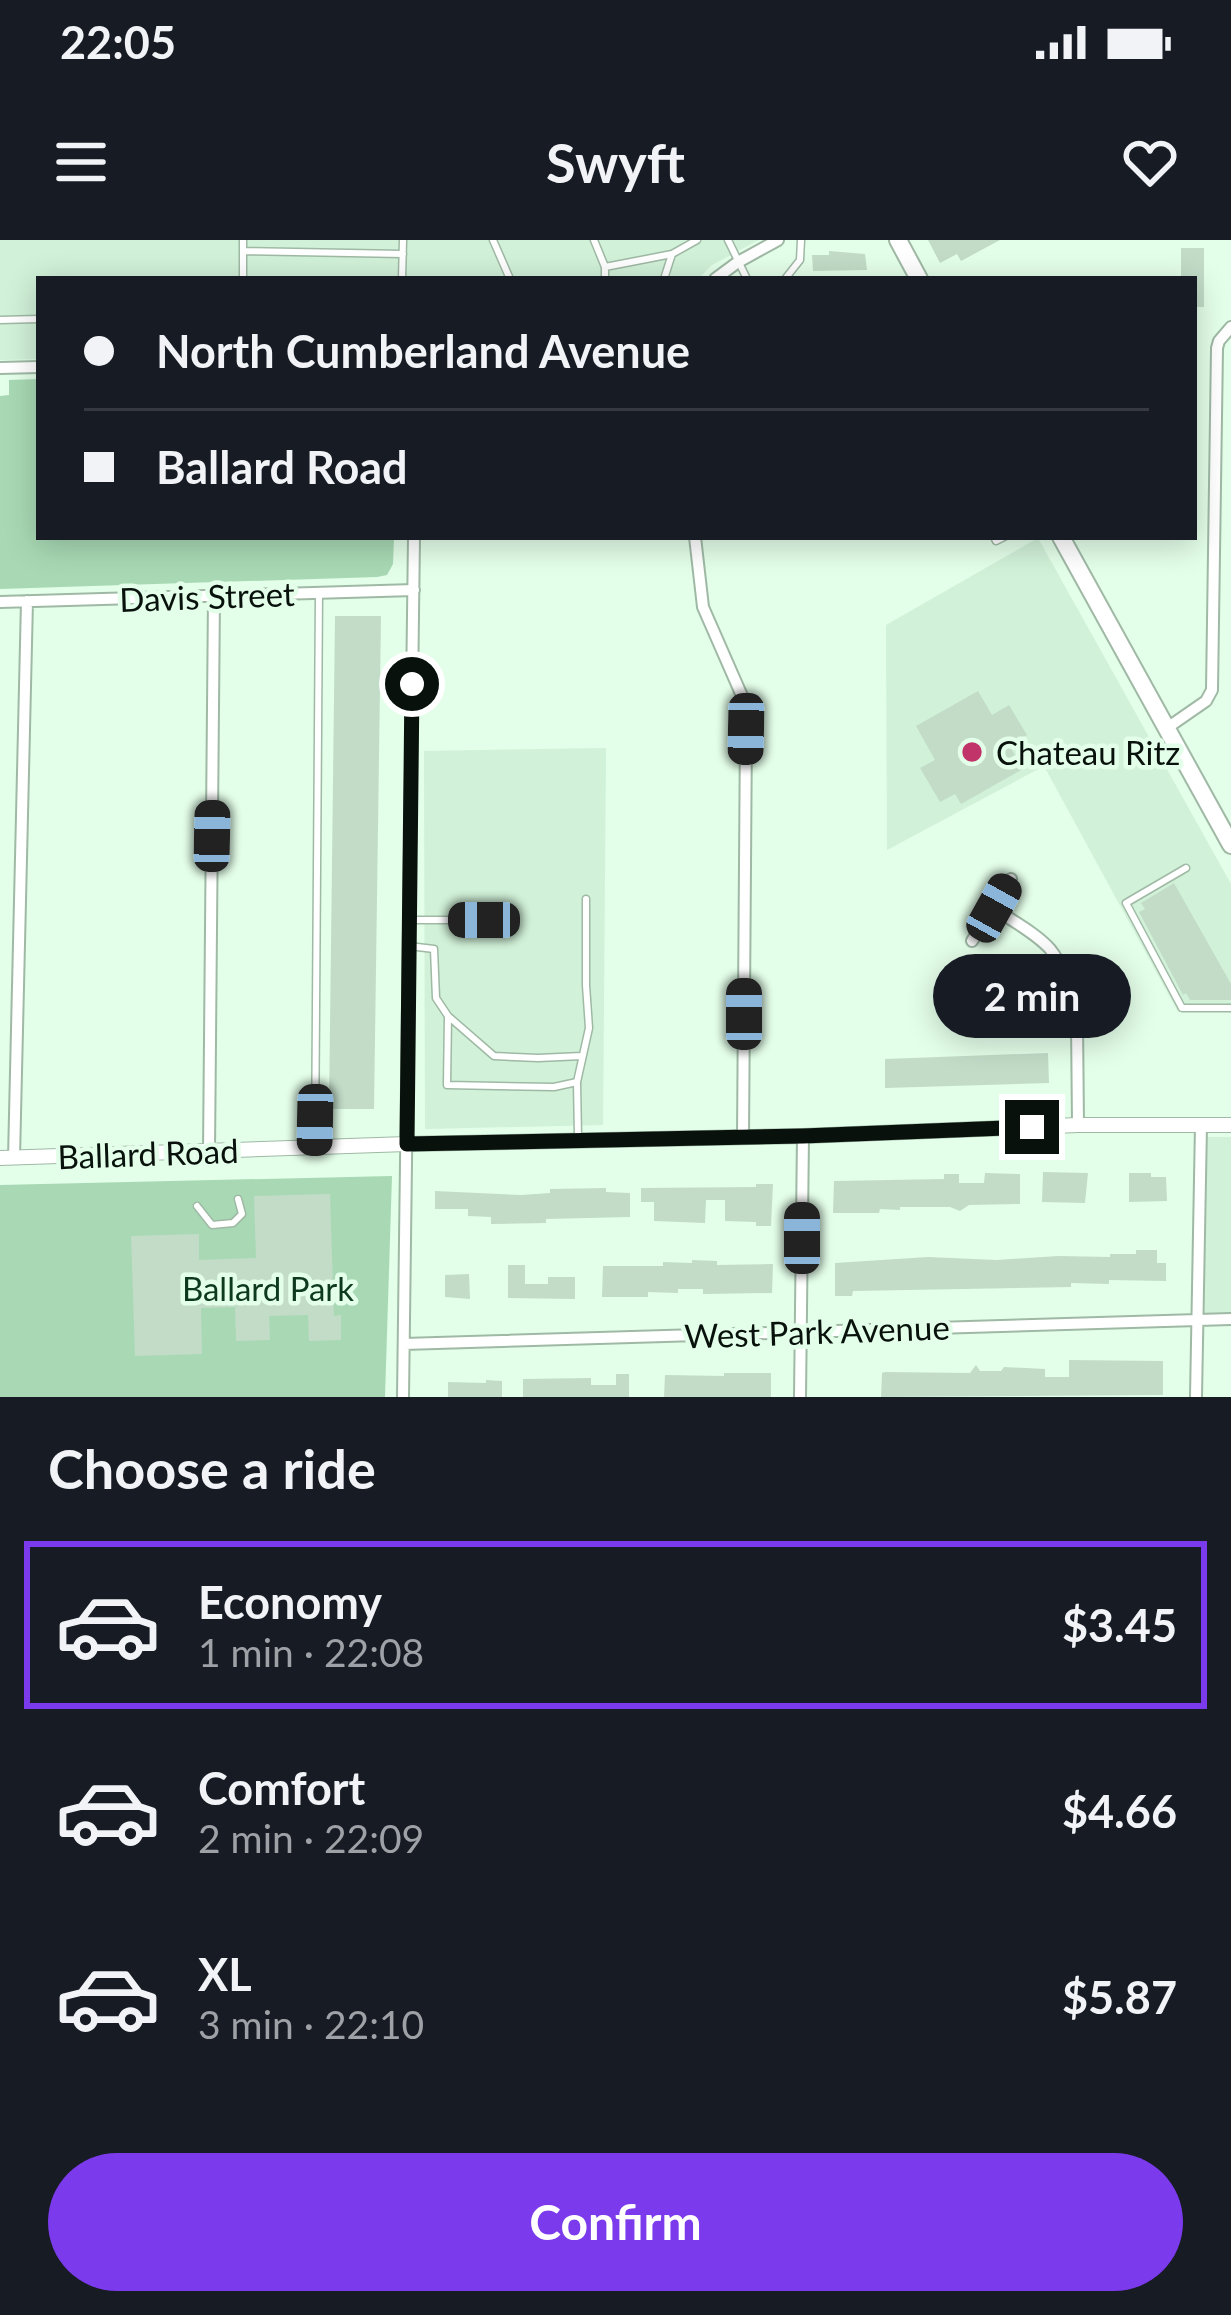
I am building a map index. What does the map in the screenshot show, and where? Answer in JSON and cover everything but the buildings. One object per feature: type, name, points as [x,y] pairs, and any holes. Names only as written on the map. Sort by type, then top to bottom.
[{"type":"main road","points":[[898,240],[917,276]]},
{"type":"main road","points":[[1063,540],[1231,845]]},
{"type":"street","points":[[719,276],[778,240]]},
{"type":"street","points":[[1167,728],[1206,701],[1212,690],[1217,348],[1230,330]]},
{"type":"street","points":[[0,368],[36,367]]},
{"type":"street","points":[[403,1397],[414,540]]},
{"type":"street","points":[[695,540],[703,607],[742,696],[746,729],[743,1137]]},
{"type":"street","name":"Davis Street","points":[[0,602],[414,590]]},
{"type":"street","points":[[209,1151],[214,596]]},
{"type":"street","points":[[7,1158],[27,601]]},
{"type":"street","points":[[1215,623],[1231,622]]},
{"type":"street","points":[[971,941],[1011,879]]},
{"type":"street","points":[[994,908],[1044,943],[1056,958],[1077,1022],[1078,1126]]},
{"type":"street","points":[[1196,1397],[1201,1125]]},
{"type":"street","name":"Ballard Road","points":[[7,1158],[1231,1125]]},
{"type":"street","points":[[800,1397],[803,1136]]},
{"type":"street","name":"West Park Avenue","points":[[404,1344],[1231,1319]]},
{"type":"lane","points":[[243,240],[243,276]]},
{"type":"lane","points":[[402,276],[403,240]]},
{"type":"lane","points":[[493,240],[509,276]]},
{"type":"lane","points":[[594,240],[605,276]]},
{"type":"lane","points":[[604,267],[672,254],[697,240]]},
{"type":"lane","points":[[728,240],[745,276]]},
{"type":"lane","points":[[787,276],[800,260],[801,240]]},
{"type":"lane","points":[[243,251],[403,254]]},
{"type":"lane","points":[[665,276],[672,254]]},
{"type":"lane","points":[[0,320],[36,320]]},
{"type":"lane","points":[[315,1148],[320,593]]},
{"type":"lane","points":[[1186,868],[1126,903],[1182,1008],[1231,1008]]},
{"type":"lane","points":[[578,1141],[577,1082],[589,1028],[586,899]]},
{"type":"lane","points":[[410,920],[484,920]]},
{"type":"lane","points":[[409,946],[435,950],[436,998],[448,1016],[494,1056],[582,1056]]},
{"type":"lane","points":[[448,1016],[447,1085],[554,1087],[577,1082]]},
{"type":"lane","points":[[197,1206],[212,1225],[232,1223],[242,1214],[238,1199]]},
{"type":"shaded area","points":[[0,240],[759,240],[701,276],[36,276],[36,359],[0,360]]},
{"type":"shaded area","points":[[1039,540],[1231,884],[1231,1012],[1178,1012],[1044,766],[887,850],[886,625]]},
{"type":"shaded area","points":[[606,748],[603,1125],[425,1129],[424,751]]},
{"type":"shaded area","points":[[1197,1137],[1231,1137],[1231,1317],[1195,1318]]},
{"type":"green space","points":[[36,379],[36,540],[394,540],[393,564],[387,575],[377,577],[0,589],[0,396],[9,395],[9,380]]},
{"type":"green space","name":"Ballard Park","points":[[392,1176],[385,1397],[0,1397],[0,1185]]},
{"type":"place","name":"Chateau Ritz","points":[[972,752]]},
{"type":"route","points":[[412,684],[407,1144],[1032,1127]]}]
